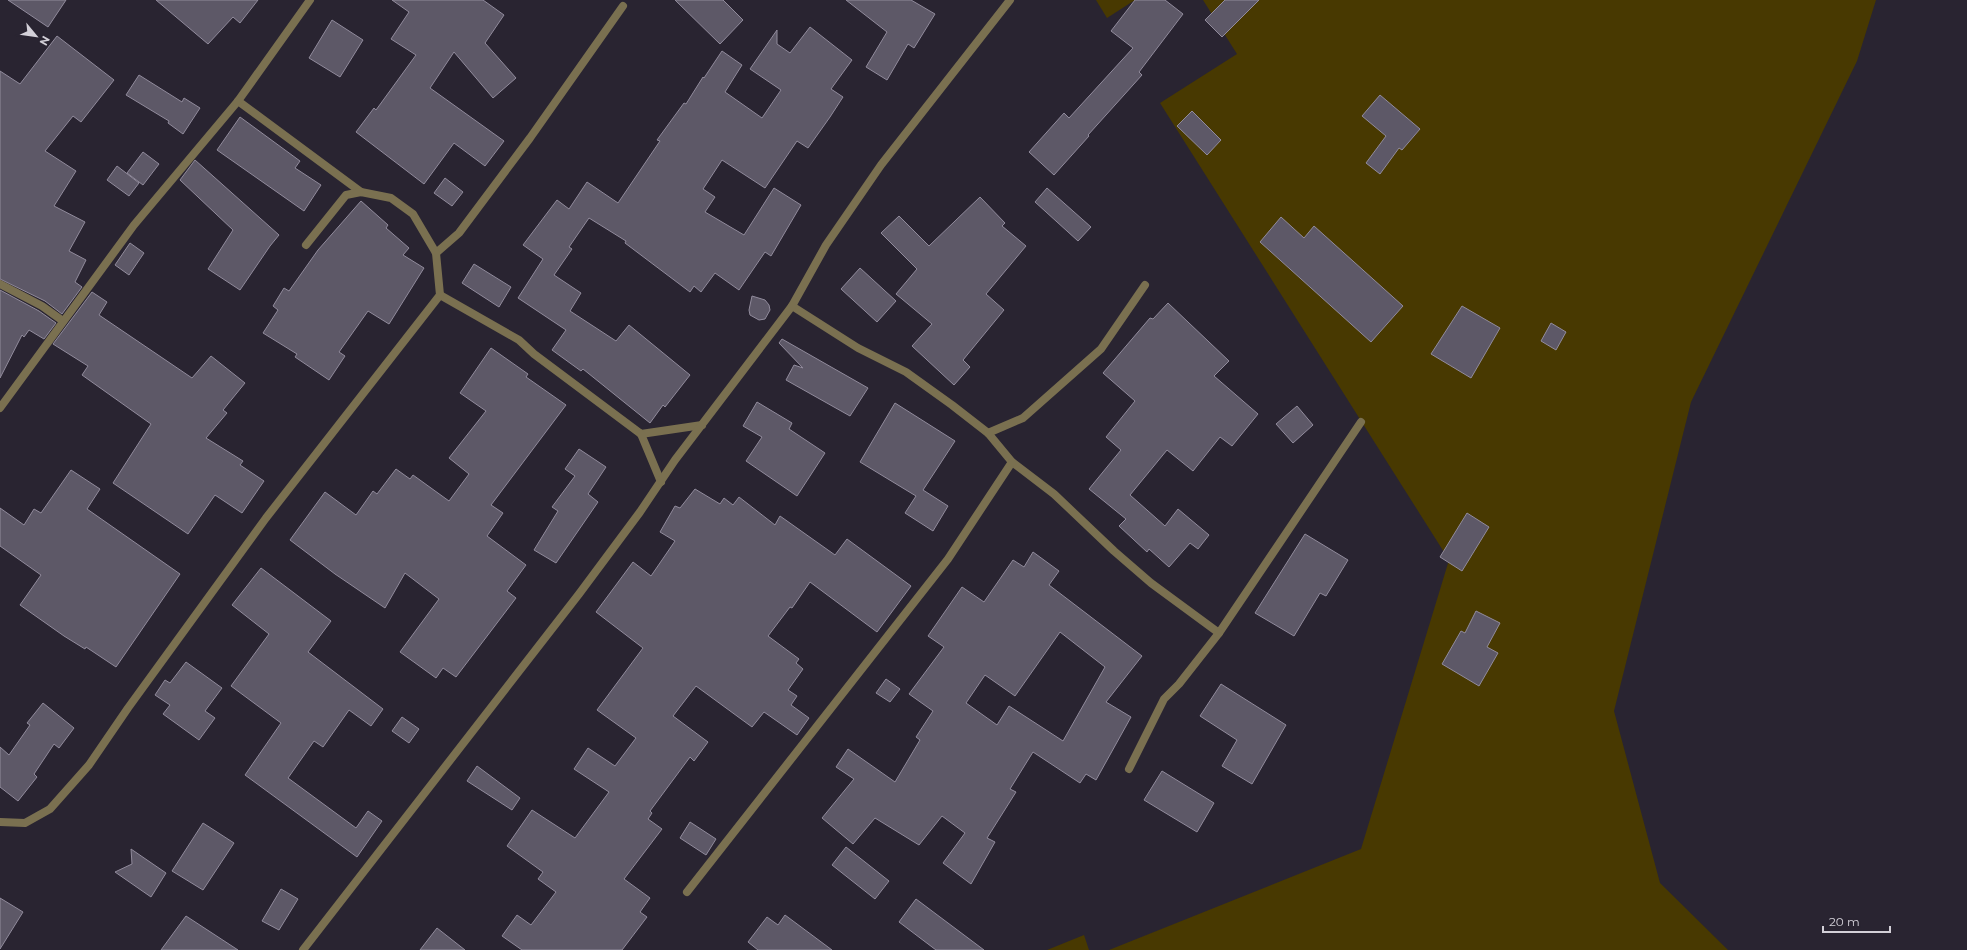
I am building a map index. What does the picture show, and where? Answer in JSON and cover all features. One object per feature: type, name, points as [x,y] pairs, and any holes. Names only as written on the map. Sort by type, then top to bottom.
[{"type":"street","points":[[0,408],[134,225],[238,101],[310,0]]},
{"type":"street","points":[[303,950],[579,594],[702,425],[792,306],[826,245],[881,165],[1010,0]]},
{"type":"street","points":[[436,253],[459,233],[469,220],[530,138],[623,6]]},
{"type":"street","points":[[0,822],[25,823],[50,809],[90,765],[128,708],[266,518],[440,295],[436,253],[412,214],[391,198],[361,192],[238,101]]},
{"type":"street","points":[[306,245],[346,196],[361,192]]},
{"type":"street","points":[[0,284],[42,306],[63,321]]},
{"type":"street","points":[[988,433],[1024,418],[1101,348],[1145,285]]},
{"type":"street","points":[[440,295],[519,340],[534,354],[641,434],[661,482]]},
{"type":"street","points":[[792,306],[858,348],[906,372],[988,433],[1012,462],[1054,494],[1151,583],[1219,633]]},
{"type":"street","points":[[1129,769],[1164,699],[1179,684],[1219,633],[1361,422]]},
{"type":"street","points":[[641,434],[702,425]]},
{"type":"street","points":[[687,892],[948,559],[1012,462]]},
{"type":"shaded area","points":[[1096,0],[1135,0],[1107,18]]},
{"type":"shaded area","points":[[1203,0],[1876,0],[1857,61],[1691,402],[1614,711],[1660,883],[1728,950],[1109,950],[1361,849],[1449,560],[1160,103],[1237,54]]},
{"type":"shaded area","points":[[1084,935],[1089,950],[1047,950]]},
{"type":"building","points":[[8,0],[66,0],[48,27]]},
{"type":"building","points":[[156,0],[258,0],[240,23],[233,17],[208,44]]},
{"type":"building","points":[[392,0],[483,0],[504,15],[485,43],[516,78],[493,98],[454,52],[430,88],[504,141],[485,166],[454,143],[424,184],[356,132],[374,108],[376,110],[416,55],[391,39],[409,12]]},
{"type":"building","points":[[675,0],[723,0],[743,20],[720,44]]},
{"type":"building","points":[[846,0],[911,0],[935,14],[914,48],[908,44],[887,80],[866,67],[887,32]]},
{"type":"building","points":[[1135,0],[1165,0],[1183,14],[1139,72],[1142,75],[1054,175],[1029,152],[1064,113],[1069,118],[1133,48],[1111,31]]},
{"type":"building","points":[[1225,0],[1259,0],[1222,37],[1205,20]]},
{"type":"building","points":[[332,20],[363,40],[340,77],[309,58]]},
{"type":"building","points":[[810,27],[852,60],[831,89],[843,97],[830,117],[808,148],[797,141],[765,188],[722,160],[703,189],[715,197],[705,212],[744,235],[774,188],[801,205],[771,256],[765,252],[739,290],[715,273],[701,292],[694,286],[690,292],[625,243],[626,241],[589,218],[569,247],[572,249],[554,275],[581,293],[570,311],[616,341],[629,325],[690,375],[665,407],[663,405],[650,423],[583,369],[581,371],[552,350],[566,330],[518,298],[543,259],[523,245],[557,200],[569,209],[587,182],[618,203],[660,141],[657,140],[684,103],[686,104],[722,51],[742,65],[725,92],[762,118],[781,90],[750,69],[777,30],[777,44],[790,53]]},
{"type":"building","points":[[57,36],[114,80],[81,122],[73,116],[45,151],[76,171],[54,206],[85,222],[69,251],[86,260],[75,282],[82,287],[62,314],[45,301],[0,279],[0,71],[20,84]]},
{"type":"building","points":[[139,75],[182,102],[184,98],[200,108],[183,134],[168,123],[169,121],[126,95]]},
{"type":"building","points":[[1380,95],[1420,129],[1402,150],[1399,148],[1380,174],[1366,163],[1386,136],[1362,116]]},
{"type":"building","points":[[1192,111],[1221,140],[1207,155],[1177,126]]},
{"type":"building","points":[[240,117],[300,161],[295,168],[321,185],[304,211],[217,150]]},
{"type":"building","points":[[143,152],[159,164],[143,185],[127,173]]},
{"type":"building","points":[[195,160],[279,235],[240,290],[208,269],[233,230],[180,180]]},
{"type":"building","points":[[117,166],[139,183],[129,196],[107,180]]},
{"type":"building","points":[[445,178],[463,192],[452,206],[434,193]]},
{"type":"building","points":[[1047,188],[1091,227],[1078,241],[1035,202]]},
{"type":"building","points":[[980,197],[1005,223],[1002,226],[1026,246],[986,294],[1004,310],[963,360],[970,367],[954,385],[912,346],[932,324],[896,294],[917,269],[881,233],[899,216],[929,246]]},
{"type":"building","points":[[361,201],[388,225],[386,228],[409,248],[403,255],[424,268],[389,324],[368,311],[339,352],[345,356],[329,380],[295,357],[297,354],[263,333],[278,310],[273,306],[284,288],[289,291],[318,250]]},
{"type":"building","points":[[1281,217],[1304,238],[1314,226],[1403,306],[1371,342],[1260,242]]},
{"type":"building","points":[[130,243],[144,253],[129,275],[115,265]]},
{"type":"building","points":[[474,264],[511,287],[499,307],[462,283]]},
{"type":"building","points":[[860,268],[896,301],[877,322],[841,289]]},
{"type":"building","points":[[0,290],[39,311],[56,323],[44,339],[29,330],[24,337],[22,335],[0,378]]},
{"type":"building","points":[[92,292],[107,302],[99,315],[192,378],[211,356],[245,383],[223,410],[227,413],[206,438],[243,461],[240,465],[264,481],[242,513],[215,495],[188,534],[113,483],[151,424],[82,375],[88,366],[53,344]]},
{"type":"building","points":[[752,296],[765,300],[769,305],[770,310],[765,319],[759,320],[750,315],[749,310]]},
{"type":"building","points":[[1168,303],[1229,361],[1214,376],[1258,414],[1232,446],[1220,437],[1193,471],[1167,450],[1130,495],[1165,526],[1178,509],[1209,535],[1198,549],[1190,543],[1169,567],[1149,549],[1147,552],[1119,526],[1126,519],[1089,489],[1121,450],[1106,437],[1135,401],[1103,373],[1150,318],[1153,319]]},
{"type":"building","points":[[1462,306],[1500,328],[1471,378],[1431,354]]},
{"type":"building","points":[[1551,323],[1566,332],[1556,350],[1541,341]]},
{"type":"building","points":[[782,339],[868,388],[850,416],[786,380],[794,365],[803,368],[779,343]]},
{"type":"building","points":[[491,348],[528,374],[526,377],[566,405],[491,505],[503,513],[487,536],[526,565],[507,591],[516,598],[456,677],[443,668],[436,678],[400,652],[439,599],[405,573],[385,608],[335,574],[290,540],[325,492],[356,515],[373,491],[377,494],[396,469],[410,479],[413,475],[449,501],[469,474],[449,458],[486,411],[460,393]]},
{"type":"building","points":[[757,402],[792,423],[789,429],[825,453],[797,496],[746,461],[762,437],[743,426]]},
{"type":"building","points":[[895,403],[955,441],[923,490],[948,506],[933,531],[905,513],[916,496],[860,462]]},
{"type":"building","points":[[1297,406],[1313,425],[1293,443],[1276,424]]},
{"type":"building","points":[[579,449],[606,467],[588,494],[598,502],[556,563],[534,550],[558,511],[552,507],[575,476],[565,469]]},
{"type":"building","points":[[71,470],[100,489],[87,509],[180,574],[116,667],[86,647],[85,649],[64,636],[20,605],[41,575],[0,546],[0,508],[24,525],[34,509],[41,513]]},
{"type":"building","points":[[695,489],[720,504],[724,498],[733,505],[739,497],[775,525],[780,516],[835,555],[847,539],[911,586],[877,632],[810,582],[792,608],[790,607],[768,636],[799,659],[796,663],[803,669],[788,690],[797,696],[791,705],[809,718],[797,735],[764,712],[752,727],[696,686],[673,716],[708,742],[694,761],[690,757],[650,811],[652,813],[648,819],[662,829],[624,879],[650,898],[640,912],[647,917],[622,950],[522,950],[502,936],[517,915],[531,925],[556,892],[538,879],[543,872],[507,846],[532,810],[575,838],[609,792],[574,769],[588,748],[615,766],[636,738],[597,710],[643,648],[596,612],[633,562],[651,576],[675,541],[660,532],[675,506],[680,508]]},
{"type":"building","points":[[1467,513],[1489,527],[1462,571],[1440,557]]},
{"type":"building","points":[[1305,534],[1348,560],[1326,596],[1320,593],[1294,636],[1255,613]]},
{"type":"building","points":[[1033,552],[1059,571],[1049,585],[1142,656],[1106,702],[1131,717],[1096,780],[1086,774],[1080,783],[1033,752],[1010,789],[1016,792],[987,838],[995,842],[971,884],[943,863],[965,833],[942,816],[919,845],[875,818],[853,844],[822,818],[854,779],[836,767],[848,749],[895,782],[920,740],[916,737],[933,711],[909,694],[944,647],[928,636],[962,587],[984,602],[1013,560],[1024,567]],"holes":[[[1060,632],[1105,667],[1063,741],[1009,706],[997,725],[966,703],[985,675],[1015,696]]]},
{"type":"building","points":[[261,568],[331,621],[308,652],[383,709],[371,726],[349,710],[323,747],[314,741],[288,778],[356,828],[368,811],[382,821],[357,857],[245,775],[281,723],[231,686],[269,634],[232,605]]},
{"type":"building","points":[[1476,611],[1500,623],[1487,647],[1498,653],[1479,686],[1442,664],[1461,631],[1465,633]]},
{"type":"building","points":[[186,662],[222,688],[205,711],[215,718],[199,740],[163,714],[170,705],[155,695],[165,680],[170,683]]},
{"type":"building","points":[[886,679],[900,689],[890,702],[876,693]]},
{"type":"building","points":[[1221,684],[1286,725],[1252,784],[1222,766],[1237,740],[1200,716]]},
{"type":"building","points":[[43,703],[74,728],[59,748],[54,744],[34,774],[37,777],[18,801],[0,787],[0,747],[9,755],[30,725],[27,723]]},
{"type":"building","points":[[402,717],[419,729],[409,743],[392,731]]},
{"type":"building","points":[[477,766],[520,798],[512,810],[467,781]]},
{"type":"building","points":[[1162,771],[1214,803],[1197,832],[1144,800]]},
{"type":"building","points":[[690,822],[716,839],[706,855],[680,838]]},
{"type":"building","points":[[203,823],[234,843],[203,890],[172,871]]},
{"type":"building","points":[[846,847],[889,881],[875,899],[832,865]]},
{"type":"building","points":[[131,849],[166,873],[151,897],[115,872],[132,864]]},
{"type":"building","points":[[281,889],[298,899],[279,930],[262,921]]},
{"type":"building","points":[[0,898],[23,912],[0,949]]},
{"type":"building","points":[[916,899],[984,950],[936,950],[899,922]]},
{"type":"building","points":[[785,915],[832,950],[758,950],[748,942],[767,917],[778,925]]},
{"type":"building","points":[[186,916],[238,950],[161,950]]},
{"type":"building","points":[[437,928],[465,950],[420,950]]}]
